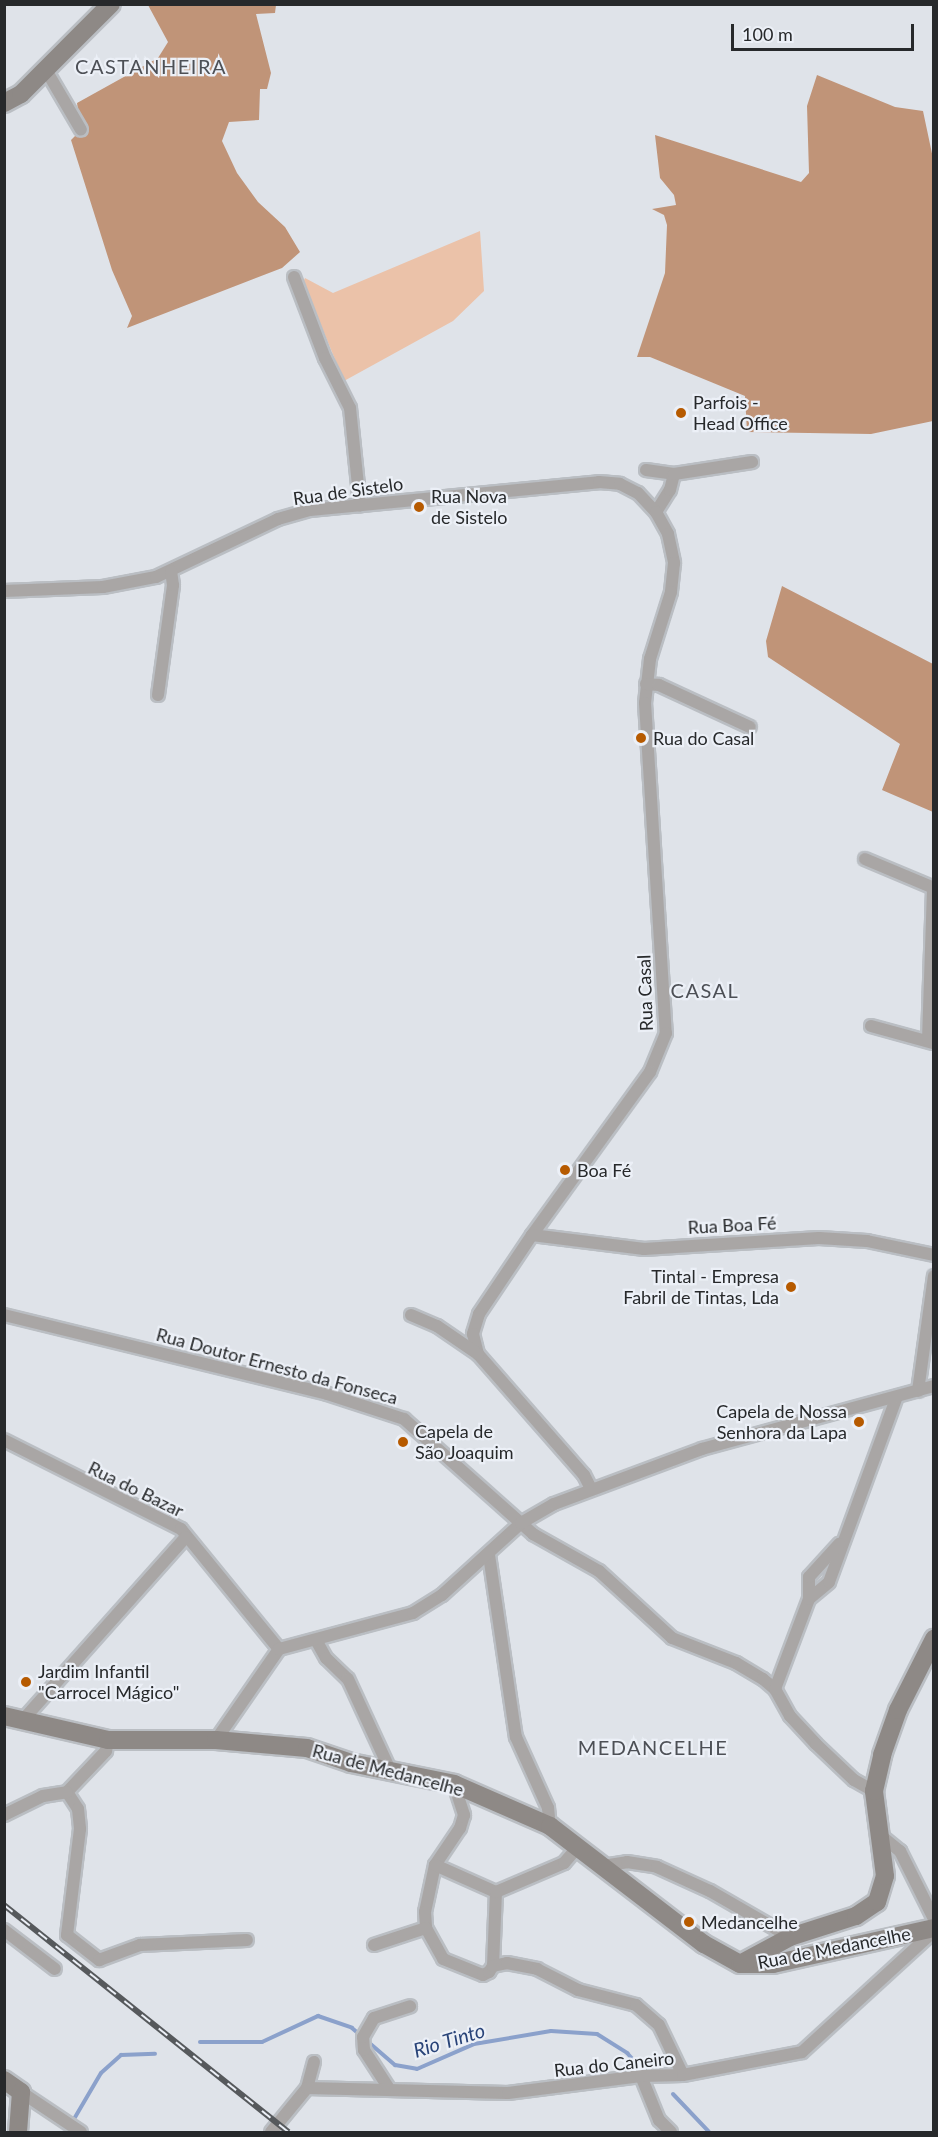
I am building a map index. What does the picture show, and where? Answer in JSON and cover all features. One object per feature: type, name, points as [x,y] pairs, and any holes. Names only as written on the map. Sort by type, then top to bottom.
[{"type":"street","points":[[4,103],[21,94],[111,4]]},
{"type":"street","points":[[46,70],[81,130]]},
{"type":"street","points":[[294,278],[325,358],[350,408],[360,505]]},
{"type":"street","points":[[646,470],[674,474],[752,462]]},
{"type":"street","points":[[656,512],[667,497],[674,474]]},
{"type":"street","name":"Rua de Sistelo","points":[[4,591],[103,587],[171,571],[278,519],[310,510],[599,482],[620,484],[638,493],[656,512]]},
{"type":"street","name":"Rua Casal","points":[[478,1354],[473,1334],[479,1314],[532,1235],[650,1072],[666,1033],[646,684],[650,659],[671,592],[675,562],[668,534],[656,512]]},
{"type":"street","points":[[158,695],[173,585],[171,571]]},
{"type":"street","points":[[646,684],[670,690],[750,727]]},
{"type":"street","points":[[865,859],[933,888],[931,1041],[871,1026]]},
{"type":"street","name":"Rua Boa Fé","points":[[532,1235],[644,1249],[819,1238],[867,1241],[933,1255]]},
{"type":"street","points":[[918,1391],[933,1276]]},
{"type":"street","name":"Rua Doutor Ernesto da Fonseca","points":[[4,1315],[396,1414],[442,1449],[521,1523],[598,1572],[672,1638],[736,1663],[775,1689],[790,1716],[810,1737],[854,1780],[874,1791]]},
{"type":"street","points":[[411,1315],[437,1326],[478,1354],[584,1475],[591,1489]]},
{"type":"street","points":[[216,1740],[279,1649],[413,1613],[442,1595],[489,1555],[521,1523],[591,1489],[713,1446],[896,1399],[933,1386]]},
{"type":"street","points":[[809,1599],[829,1582],[842,1541],[896,1399]]},
{"type":"street","name":"Rua do Bazar","points":[[4,1440],[181,1529],[279,1649]]},
{"type":"street","points":[[13,1718],[186,1537]]},
{"type":"street","points":[[775,1689],[809,1599],[813,1569],[842,1541]]},
{"type":"street","points":[[489,1555],[516,1737],[548,1808],[550,1826]]},
{"type":"street","points":[[316,1640],[326,1658],[348,1679],[390,1770]]},
{"type":"street","points":[[740,1964],[790,1937],[856,1916],[877,1902],[885,1876],[874,1791],[887,1737],[933,1643]]},
{"type":"street","name":"Rua de Medancelhe","points":[[13,1718],[108,1740],[216,1740],[308,1748],[454,1784],[550,1826],[704,1944],[740,1964],[773,1964],[933,1929]]},
{"type":"street","points":[[4,1815],[44,1796],[67,1791],[106,1751],[108,1740]]},
{"type":"street","points":[[454,1784],[464,1815],[460,1828],[435,1865],[425,1912],[426,1928],[442,1959],[483,1975],[493,1966],[507,1964],[537,1969],[578,1990],[636,2005],[659,2025],[683,2075]]},
{"type":"street","points":[[67,1791],[78,1809],[80,1829],[67,1935],[82,1948],[99,1960],[140,1945],[247,1940]]},
{"type":"street","points":[[880,1835],[900,1851],[933,1919]]},
{"type":"street","points":[[435,1865],[496,1892],[564,1863],[578,1847]]},
{"type":"street","points":[[603,1866],[627,1862],[657,1867],[710,1891],[790,1937]]},
{"type":"street","points":[[493,1966],[496,1892]]},
{"type":"street","points":[[374,1945],[426,1928]]},
{"type":"street","points":[[4,1929],[55,1969]]},
{"type":"street","name":"Rua do Caneiro","points":[[307,2088],[388,2087],[508,2093],[641,2076],[683,2075],[802,2052],[933,1929]]},
{"type":"street","points":[[388,2087],[364,2050],[365,2033],[374,2018],[410,2006]]},
{"type":"street","points":[[271,2133],[307,2088],[314,2062]]},
{"type":"street","points":[[641,2076],[659,2120],[669,2132]]},
{"type":"street","points":[[4,2080],[81,2133]]},
{"type":"street","points":[[18,2133],[21,2091]]},
{"type":"shaded area","points":[[148,5],[276,5],[275,13],[256,14],[271,73],[267,89],[260,89],[259,120],[229,122],[222,141],[237,173],[258,202],[285,227],[300,252],[282,268],[127,328],[132,316],[112,270],[71,140],[81,130],[77,103],[158,58],[168,42]]},
{"type":"shaded area","points":[[817,75],[895,107],[923,111],[934,163],[933,421],[871,434],[747,432],[745,396],[650,357],[637,357],[665,273],[667,225],[664,215],[652,209],[676,205],[674,195],[660,178],[655,135],[801,182],[809,173],[807,106]]},
{"type":"shaded area","points":[[480,231],[484,291],[453,321],[344,381],[303,282],[305,278],[333,293]]},
{"type":"shaded area","points":[[782,586],[933,664],[933,812],[882,790],[900,744],[768,657],[766,641]]},
{"type":"waterway","name":"Rio Tinto","points":[[200,2042],[262,2042],[318,2016],[352,2028],[395,2065],[417,2069],[474,2044],[551,2031],[597,2034],[627,2053],[644,2071]]},
{"type":"waterway","name":"Rio Tinto","points":[[74,2119],[101,2073],[121,2055],[155,2054]]},
{"type":"waterway","name":"Rio Tinto","points":[[673,2094],[709,2132]]},
{"type":"railway","points":[[4,1905],[288,2132]]},
{"type":"place","name":"Parfois - Head Office","points":[[681,413]]},
{"type":"place","name":"Rua Nova de Sistelo","points":[[419,507]]},
{"type":"place","name":"Rua do Casal","points":[[641,738]]},
{"type":"place","name":"Boa Fé","points":[[565,1170]]},
{"type":"place","name":"Tintal - Empresa Fabril de Tintas, Lda","points":[[791,1287]]},
{"type":"place","name":"Capela de Nossa Senhora da Lapa","points":[[859,1422]]},
{"type":"place","name":"Capela de São Joaquim","points":[[403,1442]]},
{"type":"place","name":"Jardim Infantil \"Carrocel Mágico\"","points":[[26,1682]]},
{"type":"place","name":"Medancelhe","points":[[689,1922]]},
{"type":"district","name":"CASTANHEIRA","points":[[151,66]]},
{"type":"district","name":"CASAL","points":[[705,990]]},
{"type":"district","name":"MEDANCELHE","points":[[653,1747]]}]
